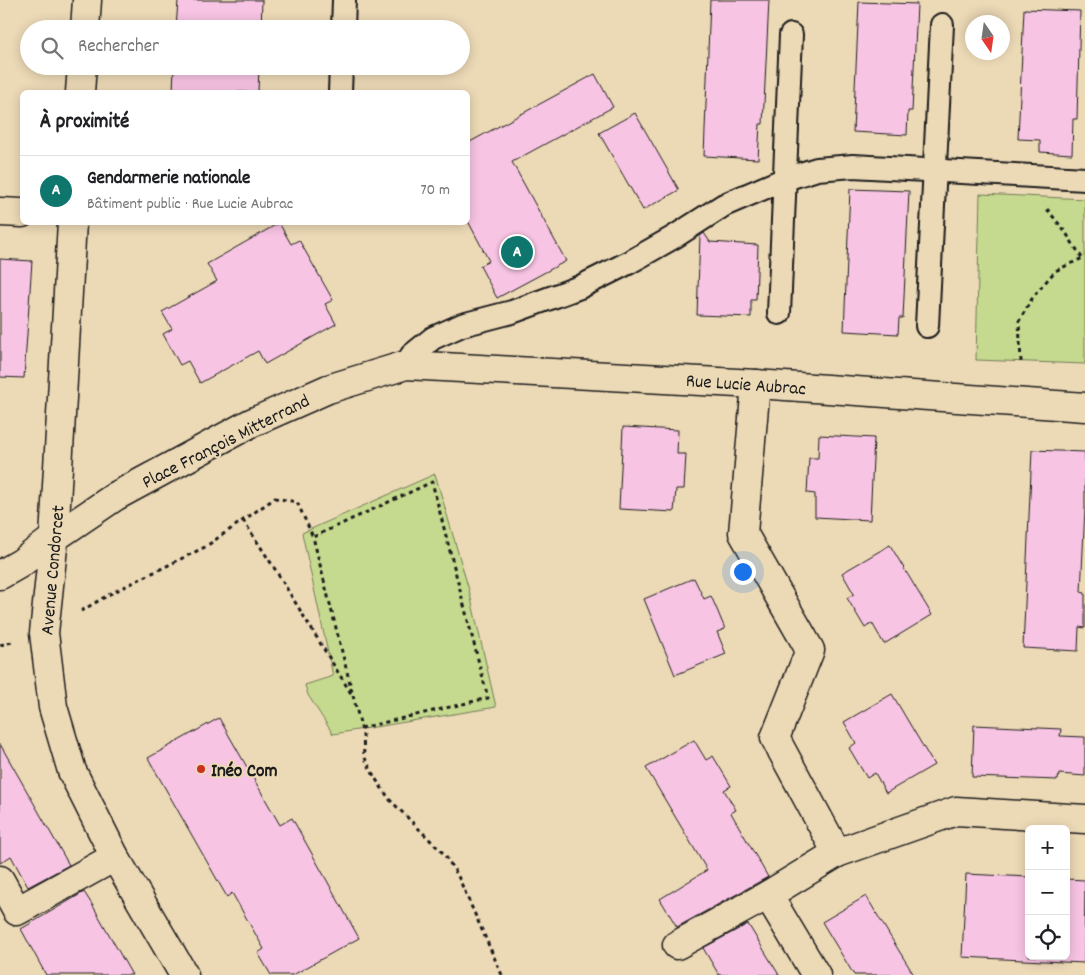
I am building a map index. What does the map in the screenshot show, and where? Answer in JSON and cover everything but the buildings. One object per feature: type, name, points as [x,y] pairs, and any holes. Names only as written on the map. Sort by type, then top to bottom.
[{"type":"street","points":[[86,20],[87,0]]},
{"type":"street","points":[[80,90],[81,75]]},
{"type":"street","points":[[0,212],[20,213]]},
{"type":"street","name":"Avenue Condorcet","points":[[72,225],[54,538],[44,633],[53,707],[72,771],[116,856],[184,975]]},
{"type":"street","name":"Rue Lucie Aubrac","points":[[406,365],[756,384],[1085,407]]},
{"type":"street","name":"Place François Mitterrand","points":[[0,575],[21,563],[116,496],[251,423],[328,389],[406,365]]},
{"type":"street","points":[[756,384],[743,533],[810,650],[776,738],[837,853]]},
{"type":"street","points":[[677,945],[768,895],[837,853],[956,811],[1085,819]]},
{"type":"street","points":[[0,880],[17,911],[116,856]]},
{"type":"street","points":[[768,895],[816,975]]},
{"type":"lane","points":[[343,20],[344,0]]},
{"type":"lane","points":[[927,326],[942,25]]},
{"type":"lane","points":[[779,313],[791,34]]},
{"type":"lane","points":[[340,90],[341,75]]},
{"type":"lane","points":[[406,365],[412,355],[432,338],[462,326],[512,312],[580,287],[644,254],[724,205],[785,179],[817,169],[852,166],[1085,179]]},
{"type":"path","points":[[1021,362],[1019,321],[1033,297],[1055,271],[1083,258],[1043,204]]},
{"type":"path","points":[[313,538],[432,482],[488,698],[361,728]]},
{"type":"path","points":[[0,646],[44,633],[110,594],[205,547],[275,498],[297,502],[313,538],[354,698],[361,728],[364,756],[375,778],[390,800],[444,854],[457,874],[502,975]]},
{"type":"path","points":[[243,520],[354,698]]},
{"type":"green space","points":[[980,194],[1085,199],[1085,364],[976,360]]},
{"type":"green space","points":[[435,474],[469,590],[496,707],[333,734],[308,695],[305,685],[333,676],[302,533]]},
{"type":"place","name":"Gendarmerie nationale","points":[[517,252]]},
{"type":"place","name":"Inéo Com","points":[[201,769]]}]
